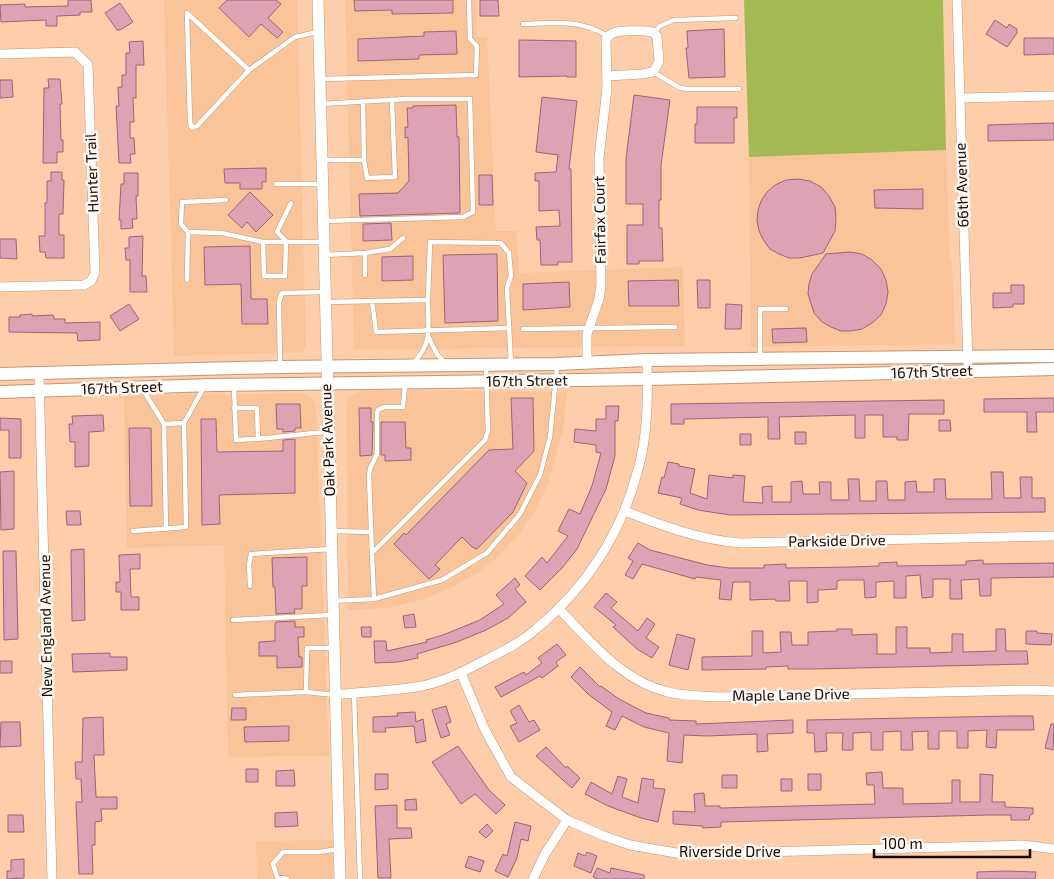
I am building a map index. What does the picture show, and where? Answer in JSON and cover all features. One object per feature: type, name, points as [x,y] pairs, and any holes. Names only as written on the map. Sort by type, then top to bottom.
[{"type":"main road","name":"167th Street","points":[[0,374],[326,366],[557,364],[647,360],[1054,356]]},
{"type":"main road","name":"167th Street","points":[[0,392],[205,385],[648,379],[1054,369]]},
{"type":"street","name":"Oak Park Avenue","points":[[318,0],[340,879]]},
{"type":"street","name":"66th Avenue","points":[[957,0],[968,370]]},
{"type":"street","points":[[608,36],[614,32],[646,31],[654,33],[658,39],[659,59],[658,67],[653,72],[608,76]]},
{"type":"street","name":"Fairfax Court","points":[[587,362],[589,328],[599,299],[601,285],[599,158],[608,76],[606,43],[608,36]]},
{"type":"street","name":"Hunter Trail","points":[[0,54],[75,52],[88,65],[94,273],[91,281],[84,285],[0,287]]},
{"type":"street","points":[[960,98],[1054,96]]},
{"type":"street","points":[[335,695],[422,686],[461,673],[535,631],[578,588],[606,547],[625,512],[638,472],[646,428],[647,360]]},
{"type":"street","name":"New England Avenue","points":[[39,373],[52,879]]},
{"type":"street","name":"Parkside Drive","points":[[625,512],[686,533],[714,540],[741,543],[1054,536]]},
{"type":"street","name":"Maple Lane Drive","points":[[559,608],[623,671],[652,687],[683,695],[1032,690],[1054,692]]},
{"type":"street","name":"Riverside Drive","points":[[461,673],[485,730],[511,777],[567,820],[630,845],[682,854],[1024,845],[1054,849]]},
{"type":"street","points":[[534,879],[545,854],[567,820]]},
{"type":"lane","points":[[320,79],[476,75],[477,46],[470,39],[469,0]]},
{"type":"lane","points":[[249,70],[187,13],[190,122],[192,128],[249,70],[295,37],[319,32]]},
{"type":"lane","points":[[654,33],[660,26],[674,20],[736,18]]},
{"type":"lane","points":[[523,24],[573,23],[592,27],[608,36]]},
{"type":"lane","points":[[653,72],[680,88],[739,89]]},
{"type":"lane","points":[[320,104],[406,99],[470,99],[473,212],[463,218],[323,221]]},
{"type":"lane","points":[[364,102],[364,160],[367,178],[395,177],[392,100]]},
{"type":"lane","points":[[322,160],[364,160]]},
{"type":"lane","points":[[276,184],[322,184]]},
{"type":"lane","points":[[187,280],[188,232],[181,224],[182,202],[226,200]]},
{"type":"lane","points":[[263,242],[264,276],[285,276],[286,242],[277,232],[291,203]]},
{"type":"lane","points":[[188,232],[222,233],[263,242],[323,242]]},
{"type":"lane","points":[[324,255],[364,254],[390,249],[403,238]]},
{"type":"lane","points":[[410,366],[422,354],[428,336],[430,242],[501,243],[509,253],[511,276],[507,288],[511,364]]},
{"type":"lane","points":[[364,254],[364,275]]},
{"type":"lane","points":[[280,367],[279,302],[282,294],[372,301],[428,300]]},
{"type":"lane","points":[[372,301],[376,332],[509,328]]},
{"type":"lane","points":[[760,360],[760,310],[786,310]]},
{"type":"lane","points":[[523,329],[675,326]]},
{"type":"lane","points":[[428,336],[437,354],[447,365]]},
{"type":"lane","points":[[332,600],[374,600],[442,580],[487,553],[493,547],[520,514],[540,475],[550,437],[557,380],[557,364]]},
{"type":"lane","points":[[372,553],[485,440],[488,430],[486,365]]},
{"type":"lane","points":[[374,600],[369,476],[370,469],[378,454],[377,413],[378,410],[384,407],[403,407],[405,382]]},
{"type":"lane","points":[[133,531],[186,527],[184,423],[205,385]]},
{"type":"lane","points":[[234,385],[236,440],[328,432]]},
{"type":"lane","points":[[141,387],[164,424],[166,529]]},
{"type":"lane","points":[[234,408],[257,408],[258,439]]},
{"type":"lane","points":[[164,424],[184,423]]},
{"type":"lane","points":[[330,531],[371,532]]},
{"type":"lane","points":[[250,586],[249,564],[251,554],[331,549]]},
{"type":"lane","points":[[233,620],[333,615]]},
{"type":"lane","points":[[306,692],[307,648],[334,648]]},
{"type":"lane","points":[[234,695],[306,692],[335,695]]},
{"type":"lane","points":[[354,693],[360,879]]},
{"type":"lane","points":[[287,879],[277,877],[273,864],[283,852],[320,852],[339,849]]},
{"type":"shaded area","points":[[164,0],[297,0],[306,346],[302,352],[174,356]]},
{"type":"shaded area","points":[[345,0],[476,0],[477,37],[487,37],[496,231],[517,231],[519,273],[683,267],[685,346],[354,350]]},
{"type":"shaded area","points":[[946,150],[955,344],[751,347],[749,157]]},
{"type":"shaded area","points":[[361,390],[567,392],[564,425],[548,484],[536,509],[521,532],[502,553],[480,571],[428,598],[389,608],[348,610],[346,404],[349,397]]},
{"type":"shaded area","points":[[302,393],[312,398],[316,406],[329,756],[228,757],[224,545],[127,548],[124,396]]},
{"type":"shaded area","points":[[332,840],[333,879],[257,879],[256,841]]},
{"type":"green space","points":[[744,0],[943,0],[946,150],[749,157]]},
{"type":"building","points":[[68,0],[91,0],[92,12],[80,12],[80,15],[57,16],[57,26],[46,26],[46,20],[1,22],[0,5],[25,4],[25,7],[68,6]]},
{"type":"building","points":[[227,0],[276,0],[281,4],[268,18],[283,32],[277,38],[261,24],[249,37],[219,8]]},
{"type":"building","points":[[354,0],[453,0],[453,13],[392,14],[392,10],[355,11]]},
{"type":"building","points":[[480,0],[498,0],[499,16],[480,16]]},
{"type":"building","points":[[120,3],[133,22],[117,30],[105,13]]},
{"type":"building","points":[[995,20],[1007,28],[1009,24],[1017,29],[1017,33],[1007,47],[986,34]]},
{"type":"building","points":[[724,29],[725,77],[689,78],[686,48],[688,48],[687,31]]},
{"type":"building","points":[[456,31],[457,54],[419,55],[419,59],[358,61],[358,39],[424,36],[424,32]]},
{"type":"building","points":[[1024,38],[1054,38],[1054,54],[1024,55]]},
{"type":"building","points":[[519,40],[576,41],[576,77],[519,77]]},
{"type":"building","points":[[143,41],[144,65],[136,65],[136,98],[133,98],[134,122],[130,122],[130,138],[134,138],[135,154],[130,154],[131,163],[119,163],[116,106],[119,106],[118,87],[122,87],[122,75],[126,75],[126,53],[130,53],[129,42]]},
{"type":"building","points":[[48,79],[60,79],[62,104],[60,104],[61,140],[63,140],[63,152],[57,152],[57,163],[43,163],[44,88],[49,88]]},
{"type":"building","points":[[0,80],[12,80],[13,97],[0,98]]},
{"type":"building","points":[[634,95],[670,100],[661,165],[661,200],[659,200],[659,228],[662,228],[663,261],[639,261],[639,264],[627,264],[627,225],[643,225],[643,204],[626,204],[626,159]]},
{"type":"building","points":[[542,97],[577,101],[569,169],[571,169],[572,262],[558,262],[558,265],[541,265],[540,240],[537,240],[536,227],[560,226],[559,210],[539,211],[539,181],[535,181],[535,173],[556,172],[558,155],[536,152]]},
{"type":"building","points":[[456,105],[457,137],[459,137],[460,213],[360,216],[359,194],[398,193],[409,181],[408,137],[405,138],[405,127],[408,127],[407,108],[413,108],[413,106]]},
{"type":"building","points":[[697,107],[737,107],[737,118],[734,118],[734,143],[695,143]]},
{"type":"building","points":[[1054,123],[1054,140],[988,141],[988,125]]},
{"type":"building","points":[[266,168],[266,182],[262,182],[262,189],[240,189],[240,183],[225,183],[224,169]]},
{"type":"building","points":[[51,172],[62,172],[62,180],[64,180],[63,214],[59,214],[59,235],[64,235],[64,258],[46,258],[45,252],[40,252],[39,236],[45,236],[47,181],[51,181]]},
{"type":"building","points":[[124,173],[138,173],[137,219],[132,219],[133,228],[121,229],[121,220],[119,220],[121,184],[124,184]]},
{"type":"building","points":[[479,175],[492,175],[493,205],[479,205]]},
{"type":"building","points":[[786,180],[810,181],[821,187],[829,196],[835,207],[835,231],[823,253],[800,258],[789,258],[770,249],[764,241],[757,221],[758,210],[767,192],[775,185]]},
{"type":"building","points":[[923,189],[923,209],[875,208],[874,190]]},
{"type":"building","points":[[250,192],[273,215],[256,232],[247,222],[242,228],[228,215]]},
{"type":"building","points":[[391,223],[392,240],[363,241],[363,224]]},
{"type":"building","points":[[143,236],[142,276],[146,276],[147,292],[130,292],[130,260],[126,260],[125,248],[129,248],[129,237]]},
{"type":"building","points":[[0,239],[16,239],[17,259],[0,258]]},
{"type":"building","points":[[250,246],[251,299],[267,299],[268,324],[242,324],[241,284],[205,285],[204,247]]},
{"type":"building","points":[[850,252],[862,254],[881,269],[886,280],[888,292],[886,304],[881,315],[872,323],[862,329],[841,331],[822,322],[814,313],[808,294],[809,284],[812,274],[826,254]]},
{"type":"building","points":[[497,254],[498,321],[445,323],[443,255]]},
{"type":"building","points":[[413,256],[413,280],[382,281],[382,257]]},
{"type":"building","points":[[678,280],[679,306],[629,306],[628,281]]},
{"type":"building","points":[[697,280],[710,280],[710,308],[698,308]]},
{"type":"building","points":[[569,282],[570,307],[523,310],[523,284]]},
{"type":"building","points":[[1011,285],[1024,285],[1024,304],[1013,304],[1013,307],[993,308],[993,293],[1011,293]]},
{"type":"building","points":[[129,304],[139,319],[120,331],[110,316]]},
{"type":"building","points":[[726,304],[742,305],[741,329],[725,329]]},
{"type":"building","points":[[32,314],[32,316],[53,315],[54,319],[65,319],[65,323],[100,322],[100,340],[78,341],[77,333],[9,332],[9,317]]},
{"type":"building","points":[[806,328],[807,342],[773,343],[772,329]]},
{"type":"building","points":[[511,398],[533,398],[534,451],[515,471],[527,483],[513,512],[477,549],[472,547],[462,537],[435,565],[440,569],[429,579],[394,544],[404,533],[406,535],[489,450],[513,449]]},
{"type":"building","points":[[1054,398],[1054,412],[1036,412],[1037,432],[1027,432],[1027,412],[984,412],[984,399]]},
{"type":"building","points":[[944,400],[944,414],[909,414],[908,440],[897,440],[897,437],[883,437],[883,415],[865,415],[865,438],[855,438],[855,415],[779,417],[780,439],[768,439],[768,417],[684,419],[684,424],[671,424],[671,404]]},
{"type":"building","points":[[276,404],[300,404],[301,428],[295,428],[295,431],[283,432],[283,429],[277,429]]},
{"type":"building","points":[[606,406],[619,406],[618,421],[615,421],[615,456],[606,489],[577,549],[562,568],[540,590],[525,576],[542,557],[547,563],[568,536],[558,531],[569,509],[580,514],[592,486],[601,453],[596,452],[596,445],[574,442],[575,429],[596,431],[596,419],[606,419]]},
{"type":"building","points":[[359,408],[371,408],[371,422],[373,422],[372,455],[360,456]]},
{"type":"building","points":[[103,415],[104,431],[89,432],[89,466],[75,467],[75,442],[70,442],[69,424],[73,424],[72,416]]},
{"type":"building","points":[[0,418],[21,419],[21,458],[9,458],[9,430],[0,430]]},
{"type":"building","points":[[201,419],[216,419],[217,452],[283,451],[283,440],[295,439],[295,493],[219,495],[220,524],[202,525]]},
{"type":"building","points":[[939,420],[950,420],[951,431],[939,431]]},
{"type":"building","points":[[381,422],[405,422],[406,448],[411,448],[411,460],[385,461],[385,455],[381,455]]},
{"type":"building","points":[[129,428],[151,428],[152,506],[130,506]]},
{"type":"building","points":[[795,432],[806,432],[806,444],[795,444]]},
{"type":"building","points":[[740,434],[751,434],[751,445],[740,445]]},
{"type":"building","points":[[668,462],[695,469],[690,493],[707,499],[709,475],[733,478],[733,475],[745,476],[743,502],[763,503],[762,487],[772,486],[772,502],[791,502],[791,482],[802,481],[803,494],[820,494],[819,482],[831,482],[831,500],[849,500],[848,479],[859,479],[860,501],[876,501],[876,481],[887,481],[888,500],[905,500],[905,482],[916,481],[917,492],[934,492],[934,479],[945,479],[946,499],[992,499],[991,472],[1003,472],[1004,498],[1021,498],[1020,477],[1032,477],[1032,498],[1045,498],[1045,512],[730,515],[698,510],[680,504],[682,498],[658,493]]},
{"type":"building","points":[[14,471],[14,529],[1,530],[0,472]]},
{"type":"building","points":[[66,511],[80,511],[81,525],[67,525]]},
{"type":"building","points":[[638,543],[650,550],[707,565],[729,568],[764,568],[764,565],[786,564],[786,568],[879,566],[879,563],[897,562],[897,566],[966,565],[966,561],[983,560],[983,564],[1054,563],[1054,577],[991,578],[991,596],[980,596],[979,579],[961,580],[962,599],[950,599],[950,579],[933,579],[933,597],[922,598],[920,575],[906,576],[906,598],[894,598],[894,581],[876,582],[876,597],[865,598],[864,580],[840,580],[837,581],[837,589],[818,590],[818,602],[807,603],[807,581],[789,581],[790,601],[776,601],[775,599],[750,600],[750,582],[733,582],[731,600],[719,599],[721,580],[696,577],[695,579],[642,564],[633,579],[625,575],[633,561],[628,558]]},
{"type":"building","points":[[84,549],[85,620],[72,621],[71,550]]},
{"type":"building","points":[[3,551],[16,551],[18,639],[4,640]]},
{"type":"building","points":[[140,554],[140,569],[130,569],[131,597],[139,597],[139,610],[121,610],[121,592],[116,592],[116,582],[120,582],[119,555]]},
{"type":"building","points":[[307,557],[307,586],[302,586],[302,609],[294,609],[295,613],[276,614],[272,558]]},
{"type":"building","points":[[515,578],[520,585],[515,589],[526,602],[508,618],[457,642],[417,654],[418,658],[398,662],[375,663],[374,641],[386,641],[387,651],[427,642],[426,640],[480,620],[504,604],[496,595]]},
{"type":"building","points":[[606,593],[617,602],[611,608],[638,631],[647,618],[655,624],[646,638],[659,647],[652,658],[637,649],[613,627],[616,625],[594,607]]},
{"type":"building","points":[[414,614],[416,627],[405,628],[403,616]]},
{"type":"building","points":[[295,621],[295,627],[304,627],[304,637],[298,637],[299,657],[302,657],[302,667],[277,668],[277,656],[259,656],[259,642],[275,641],[276,622]]},
{"type":"building","points":[[361,627],[371,627],[371,637],[362,637]]},
{"type":"building","points":[[896,627],[907,627],[907,648],[930,648],[930,653],[952,652],[952,634],[963,634],[963,652],[996,651],[996,629],[1005,629],[1006,651],[1027,651],[1028,664],[814,669],[788,669],[788,666],[766,667],[766,669],[702,670],[702,657],[752,656],[752,631],[763,631],[763,653],[781,652],[780,632],[791,632],[792,645],[808,645],[808,632],[852,629],[852,635],[877,634],[877,654],[896,654]]},
{"type":"building","points":[[1026,631],[1052,634],[1051,645],[1026,644]]},
{"type":"building","points":[[677,634],[695,639],[688,670],[669,665]]},
{"type":"building","points":[[557,644],[566,655],[556,662],[558,666],[542,678],[540,676],[501,697],[495,687],[524,672],[526,675],[542,663],[538,658]]},
{"type":"building","points":[[110,653],[110,657],[127,657],[127,670],[73,672],[72,654]]},
{"type":"building","points":[[0,661],[12,661],[12,673],[0,673]]},
{"type":"building","points":[[580,667],[600,687],[646,713],[669,718],[669,720],[696,721],[696,724],[793,720],[793,733],[767,734],[768,751],[757,752],[757,734],[684,735],[682,763],[667,761],[669,733],[644,727],[622,716],[615,730],[606,726],[612,712],[588,694],[571,677]]},
{"type":"building","points":[[519,705],[529,722],[534,720],[540,730],[519,742],[510,726],[517,723],[510,711]]},
{"type":"building","points":[[446,706],[451,722],[446,724],[450,735],[441,738],[432,710]]},
{"type":"building","points":[[232,708],[246,708],[246,720],[231,720]]},
{"type":"building","points":[[415,712],[416,722],[423,719],[426,741],[416,743],[414,726],[385,728],[386,732],[373,732],[373,717],[398,716],[397,713]]},
{"type":"building","points":[[1033,716],[1034,730],[997,730],[996,748],[986,747],[987,730],[968,731],[968,748],[957,748],[957,731],[939,731],[939,749],[928,749],[928,731],[912,732],[913,750],[901,750],[901,731],[883,732],[883,750],[871,750],[871,732],[853,733],[853,750],[842,750],[843,733],[826,733],[827,751],[815,752],[814,733],[807,733],[807,720]]},
{"type":"building","points":[[103,717],[104,755],[94,755],[96,797],[117,797],[117,809],[101,809],[102,821],[95,822],[95,845],[92,845],[93,874],[79,874],[76,802],[82,802],[81,779],[76,779],[75,762],[82,762],[83,718]]},
{"type":"building","points":[[1,722],[20,722],[21,746],[0,747]]},
{"type":"building","points":[[1051,724],[1054,724],[1053,750],[1045,748]]},
{"type":"building","points":[[289,726],[289,741],[245,742],[244,727]]},
{"type":"building","points":[[458,746],[489,790],[505,805],[496,814],[475,794],[461,804],[432,762]]},
{"type":"building","points":[[546,747],[566,768],[567,766],[580,778],[572,788],[536,756]]},
{"type":"building","points":[[246,769],[258,769],[258,782],[246,782]]},
{"type":"building","points":[[294,770],[295,786],[276,786],[276,771]]},
{"type":"building","points":[[882,772],[883,788],[903,788],[903,804],[952,803],[952,780],[960,780],[960,802],[980,802],[980,774],[993,775],[992,802],[1005,802],[1005,807],[1033,808],[1033,814],[1030,815],[1029,820],[1011,820],[1011,815],[988,815],[721,822],[721,827],[703,828],[702,826],[673,824],[673,811],[695,812],[694,794],[704,793],[705,806],[720,806],[720,808],[875,804],[874,785],[867,785],[866,773]]},
{"type":"building","points":[[375,774],[388,774],[388,789],[375,790]]},
{"type":"building","points":[[808,774],[821,774],[821,790],[808,790]]},
{"type":"building","points":[[722,775],[737,775],[737,788],[722,788]]},
{"type":"building","points":[[618,776],[627,779],[622,797],[638,803],[642,778],[654,780],[653,788],[665,789],[658,822],[608,806],[585,794],[591,782],[612,794]]},
{"type":"building","points":[[781,779],[792,779],[792,791],[781,791]]},
{"type":"building","points":[[416,799],[417,810],[405,810],[405,800]]},
{"type":"building","points":[[397,805],[397,828],[411,828],[412,838],[389,839],[391,878],[378,878],[375,806]]},
{"type":"building","points":[[297,812],[298,826],[275,827],[275,813]]},
{"type":"building","points":[[8,815],[23,815],[24,832],[8,832]]},
{"type":"building","points":[[515,822],[531,826],[528,841],[521,839],[517,858],[508,877],[495,871],[503,854],[507,856]]},
{"type":"building","points":[[487,824],[493,831],[486,838],[479,832]]},
{"type":"building","points":[[587,852],[597,856],[591,873],[574,866],[578,853],[585,856]]},
{"type":"building","points":[[469,856],[484,861],[480,872],[465,867]]},
{"type":"building","points":[[24,859],[24,878],[7,879],[7,871],[11,871],[11,860]]},
{"type":"building","points":[[597,868],[610,873],[611,868],[644,875],[644,879],[598,879],[593,877]]},
{"type":"building","points":[[977,872],[1036,872],[1035,879],[977,879]]}]
